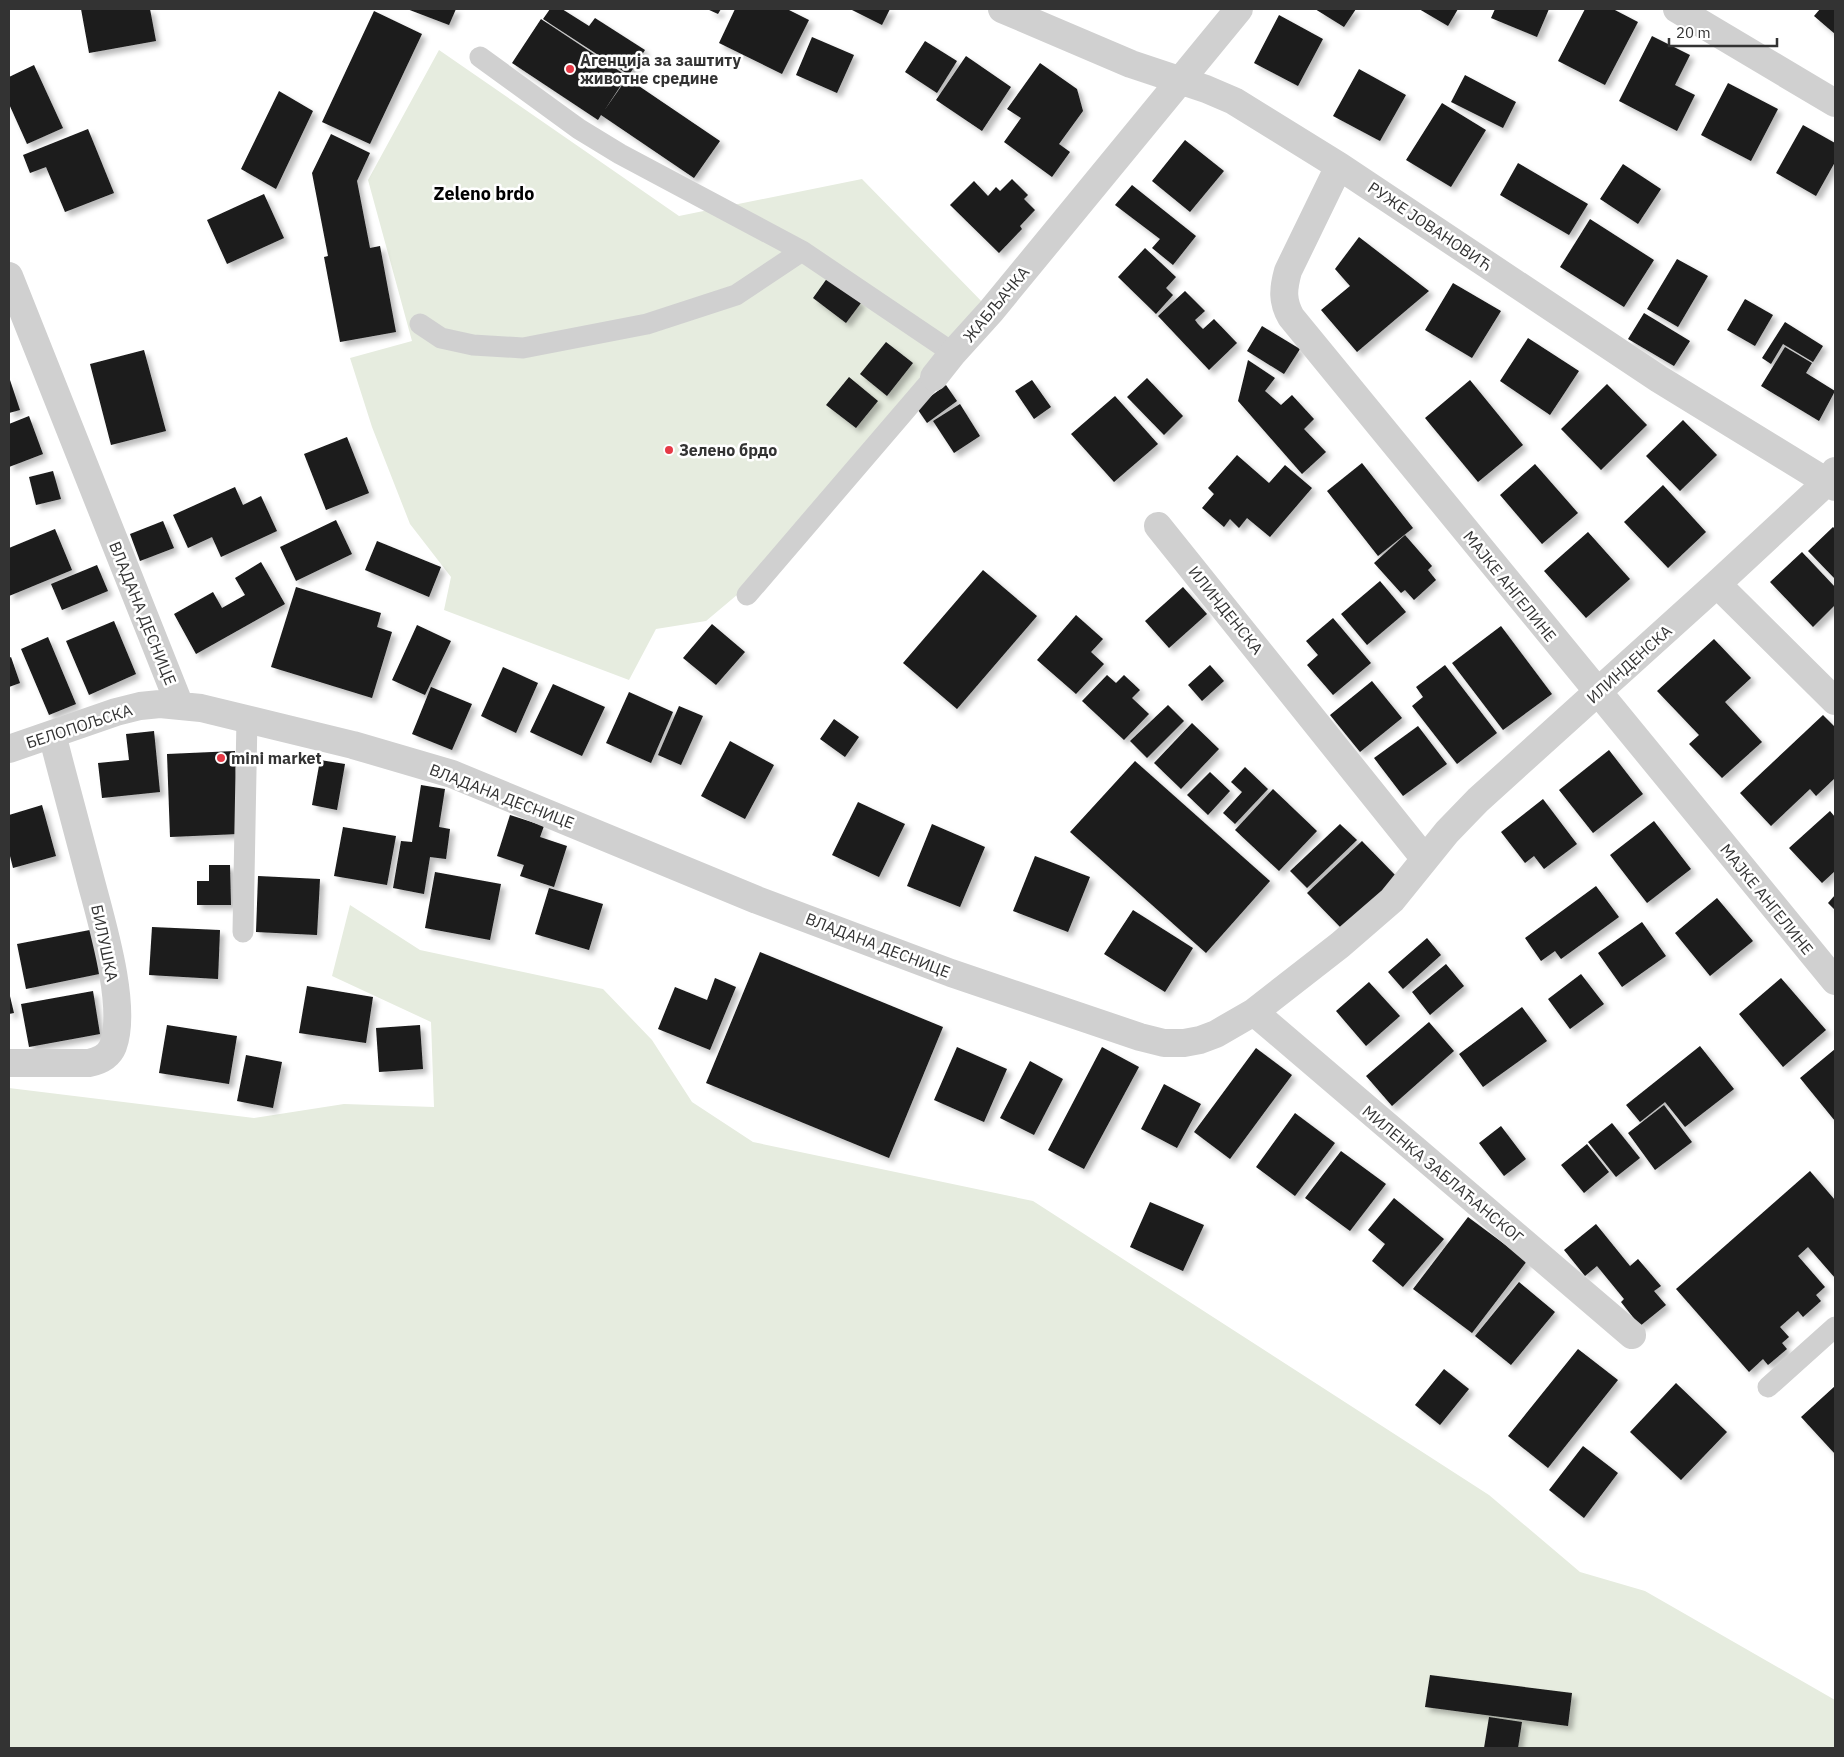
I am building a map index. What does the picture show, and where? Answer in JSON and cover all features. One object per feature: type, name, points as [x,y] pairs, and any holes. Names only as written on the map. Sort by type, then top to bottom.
[{"type":"street","name":"РУЖЕ ЈОВАНОВИЋ","points":[[1002,9],[1131,64],[1180,80],[1234,101],[1340,166],[1660,379],[1833,480]]},
{"type":"street","name":"ЖАБЉАЧКА","points":[[934,377],[991,311],[1239,9]]},
{"type":"street","points":[[1677,9],[1835,103]]},
{"type":"street","name":"МАЈКЕ АНГЕЛИНЕ","points":[[1340,166],[1288,271],[1283,286],[1286,308],[1597,692],[1835,981]]},
{"type":"street","name":"ВЛАДАНА ДЕСНИЦЕ","points":[[9,276],[180,706],[201,708],[247,718],[352,745],[452,774],[758,900],[933,966],[1140,1037],[1164,1043]]},
{"type":"street","name":"ИЛИНДЕНСКА","points":[[1164,1043],[1184,1043],[1216,1034],[1254,1012],[1340,945],[1392,900],[1447,832],[1478,800],[1833,480]]},
{"type":"street","name":"ИЛИНДЕНСКА","points":[[1158,526],[1425,859]]},
{"type":"street","points":[[1717,584],[1835,701]]},
{"type":"street","name":"БЕЛОПОЉСКА","points":[[9,749],[116,712],[140,706],[160,704],[180,706]]},
{"type":"street","name":"БИЛУШКА","points":[[9,1063],[89,1063],[97,1061],[110,1051],[117,1025],[116,994],[104,934],[52,734]]},
{"type":"street","name":"МИЛЕНКА ЗАБЛАЋАНСКОГ","points":[[1254,1012],[1632,1335]]},
{"type":"lane","points":[[480,57],[579,128],[620,154],[802,251],[953,353]]},
{"type":"lane","points":[[420,324],[441,338],[473,345],[523,348],[647,324],[736,295],[802,251]]},
{"type":"lane","name":"ЖАБЉАЧКА","points":[[747,595],[934,377]]},
{"type":"lane","points":[[243,932],[247,718]]},
{"type":"lane","points":[[1768,1388],[1835,1327]]},
{"type":"shaded area","points":[[439,50],[679,216],[862,179],[991,311],[769,568],[706,621],[656,629],[629,680],[444,610],[451,577],[410,524],[372,427],[350,358],[412,341],[368,180]]},
{"type":"shaded area","points":[[350,905],[420,950],[603,989],[652,1040],[692,1102],[753,1142],[1033,1201],[1489,1495],[1580,1572],[1645,1591],[1835,1700],[1835,1748],[9,1748],[9,1088],[254,1118],[344,1104],[434,1107],[431,1022],[332,976]]},
{"type":"building","points":[[81,9],[150,9],[156,41],[89,53]]},
{"type":"building","points":[[407,9],[456,9],[449,25]]},
{"type":"building","points":[[550,9],[562,9],[589,26],[595,18],[645,50],[629,75],[543,19]]},
{"type":"building","points":[[707,9],[721,9],[718,14]]},
{"type":"building","points":[[735,9],[787,9],[809,20],[782,74],[719,43]]},
{"type":"building","points":[[850,9],[890,9],[882,25]]},
{"type":"building","points":[[1315,9],[1356,9],[1344,27]]},
{"type":"building","points":[[1419,9],[1458,9],[1448,26]]},
{"type":"building","points":[[1495,9],[1549,9],[1537,37],[1491,18]]},
{"type":"building","points":[[1585,9],[1613,9],[1638,22],[1605,85],[1558,61]]},
{"type":"building","points":[[1820,9],[1835,9],[1835,34],[1814,16]]},
{"type":"building","points":[[374,11],[422,34],[370,144],[322,122]]},
{"type":"building","points":[[1279,15],[1323,39],[1298,86],[1254,63]]},
{"type":"building","points":[[541,19],[627,76],[604,111],[627,78],[720,141],[694,178],[601,115],[598,120],[512,63]]},
{"type":"building","points":[[1652,36],[1690,55],[1675,85],[1695,95],[1677,131],[1619,101]]},
{"type":"building","points":[[812,37],[854,55],[837,93],[796,75]]},
{"type":"building","points":[[925,41],[957,61],[937,93],[905,72]]},
{"type":"building","points":[[966,56],[1011,87],[982,131],[936,100]]},
{"type":"building","points":[[1040,63],[1077,89],[1083,111],[1059,144],[1070,152],[1052,177],[1004,142],[1021,118],[1007,109]]},
{"type":"building","points":[[34,65],[63,128],[27,144],[9,104],[9,77]]},
{"type":"building","points":[[1359,69],[1406,95],[1380,141],[1333,116]]},
{"type":"building","points":[[1465,75],[1516,102],[1503,128],[1451,102]]},
{"type":"building","points":[[1728,83],[1778,109],[1751,161],[1701,135]]},
{"type":"building","points":[[279,91],[313,111],[276,189],[241,169]]},
{"type":"building","points":[[1442,103],[1486,130],[1451,187],[1406,160]]},
{"type":"building","points":[[1803,125],[1835,143],[1835,162],[1816,196],[1776,173]]},
{"type":"building","points":[[88,129],[114,193],[65,212],[46,167],[30,173],[23,155]]},
{"type":"building","points":[[331,134],[370,153],[357,181],[370,248],[380,246],[396,332],[340,342],[324,257],[328,256],[312,173]]},
{"type":"building","points":[[1185,140],[1224,171],[1190,212],[1152,181]]},
{"type":"building","points":[[1518,163],[1588,204],[1569,235],[1500,195]]},
{"type":"building","points":[[1623,164],[1661,189],[1638,224],[1600,199]]},
{"type":"building","points":[[1012,179],[1028,195],[1024,199],[1035,210],[1020,226],[1022,229],[999,253],[950,205],[974,181],[988,196],[996,187],[1000,191]]},
{"type":"building","points":[[1132,185],[1196,236],[1173,265],[1152,248],[1160,239],[1115,205]]},
{"type":"building","points":[[264,194],[284,238],[227,264],[207,220]]},
{"type":"building","points":[[1590,219],[1654,260],[1624,307],[1560,267]]},
{"type":"building","points":[[1359,237],[1429,291],[1357,352],[1321,310],[1350,286],[1335,269]]},
{"type":"building","points":[[1145,248],[1176,277],[1166,288],[1173,295],[1156,314],[1118,277]]},
{"type":"building","points":[[1677,259],[1708,276],[1678,327],[1647,309]]},
{"type":"building","points":[[828,277],[861,303],[846,323],[813,298]]},
{"type":"building","points":[[1453,283],[1501,311],[1472,358],[1425,330]]},
{"type":"building","points":[[1185,291],[1205,311],[1195,320],[1203,329],[1214,319],[1237,343],[1209,370],[1158,316]]},
{"type":"building","points":[[1745,299],[1773,315],[1755,346],[1727,330]]},
{"type":"building","points":[[1644,313],[1690,341],[1674,366],[1628,339]]},
{"type":"building","points":[[1785,322],[1823,346],[1813,362],[1783,344],[1771,364],[1762,358]]},
{"type":"building","points":[[1262,326],[1300,349],[1284,374],[1247,351]]},
{"type":"building","points":[[1528,338],[1579,371],[1550,415],[1500,381]]},
{"type":"building","points":[[886,342],[913,363],[887,396],[860,374]]},
{"type":"building","points":[[1785,347],[1812,363],[1806,373],[1835,391],[1819,421],[1761,386]]},
{"type":"building","points":[[144,350],[166,431],[111,445],[90,364]]},
{"type":"building","points":[[1248,360],[1275,378],[1265,391],[1281,405],[1292,395],[1314,419],[1304,429],[1326,452],[1302,474],[1238,401]]},
{"type":"building","points":[[9,377],[20,410],[9,413]]},
{"type":"building","points":[[849,377],[878,401],[856,428],[826,405]]},
{"type":"building","points":[[1147,378],[1183,416],[1164,435],[1127,397]]},
{"type":"building","points":[[1032,380],[1051,407],[1034,419],[1015,391]]},
{"type":"building","points":[[1470,380],[1523,445],[1478,482],[1425,418]]},
{"type":"building","points":[[1607,384],[1647,425],[1601,470],[1561,429]]},
{"type":"building","points":[[946,385],[957,401],[927,423],[916,407]]},
{"type":"building","points":[[1115,396],[1158,444],[1114,482],[1071,434]]},
{"type":"building","points":[[960,404],[980,436],[954,453],[933,421]]},
{"type":"building","points":[[29,416],[43,454],[9,467],[9,424]]},
{"type":"building","points":[[1683,420],[1717,455],[1680,491],[1646,456]]},
{"type":"building","points":[[347,437],[369,493],[326,510],[304,454]]},
{"type":"building","points":[[1237,455],[1269,483],[1285,465],[1312,488],[1270,537],[1247,518],[1239,528],[1230,519],[1224,527],[1202,508],[1214,494],[1208,488]]},
{"type":"building","points":[[1362,463],[1413,528],[1378,556],[1327,491]]},
{"type":"building","points":[[1535,464],[1578,513],[1542,544],[1500,495]]},
{"type":"building","points":[[53,471],[61,499],[36,505],[29,477]]},
{"type":"building","points":[[1663,485],[1706,532],[1668,568],[1624,522]]},
{"type":"building","points":[[235,487],[243,505],[261,496],[277,531],[221,557],[212,537],[188,548],[173,515]]},
{"type":"building","points":[[336,520],[352,554],[296,581],[280,547]]},
{"type":"building","points":[[163,521],[174,548],[140,561],[130,534]]},
{"type":"building","points":[[1833,527],[1835,529],[1835,579],[1808,551]]},
{"type":"building","points":[[55,529],[72,570],[9,596],[9,548]]},
{"type":"building","points":[[1588,532],[1630,579],[1586,618],[1544,571]]},
{"type":"building","points":[[1405,535],[1432,566],[1428,570],[1436,580],[1414,600],[1405,590],[1401,593],[1374,563]]},
{"type":"building","points":[[377,541],[441,567],[429,597],[365,570]]},
{"type":"building","points":[[1802,552],[1835,587],[1835,605],[1813,627],[1770,582]]},
{"type":"building","points":[[261,562],[285,604],[196,654],[174,614],[213,592],[222,608],[245,595],[235,578]]},
{"type":"building","points":[[97,565],[108,591],[62,610],[51,584]]},
{"type":"building","points":[[983,570],[1037,616],[957,709],[903,663]]},
{"type":"building","points":[[1380,581],[1406,612],[1367,645],[1341,614]]},
{"type":"building","points":[[296,587],[381,613],[377,627],[392,632],[372,698],[271,667]]},
{"type":"building","points":[[1183,587],[1207,614],[1169,648],[1145,621]]},
{"type":"building","points":[[1076,615],[1103,639],[1091,652],[1104,664],[1076,694],[1037,660]]},
{"type":"building","points":[[1333,618],[1371,663],[1333,695],[1307,665],[1318,655],[1306,641]]},
{"type":"building","points":[[114,621],[136,674],[89,695],[66,641]]},
{"type":"building","points":[[712,624],[745,652],[716,685],[683,658]]},
{"type":"building","points":[[417,625],[451,641],[425,695],[392,680]]},
{"type":"building","points":[[1501,626],[1552,694],[1503,730],[1452,663]]},
{"type":"building","points":[[48,637],[76,704],[49,715],[21,649]]},
{"type":"building","points":[[1714,639],[1751,678],[1725,702],[1762,742],[1722,778],[1689,744],[1699,735],[1657,691]]},
{"type":"building","points":[[11,657],[20,683],[9,687],[9,658]]},
{"type":"building","points":[[1210,665],[1224,681],[1202,701],[1188,685]]},
{"type":"building","points":[[1445,665],[1497,733],[1457,764],[1412,706],[1423,697],[1416,687]]},
{"type":"building","points":[[503,667],[538,683],[516,733],[481,716]]},
{"type":"building","points":[[1107,675],[1116,683],[1124,675],[1140,690],[1132,698],[1149,714],[1124,740],[1082,701]]},
{"type":"building","points":[[1372,681],[1402,718],[1360,752],[1330,715]]},
{"type":"building","points":[[553,684],[605,707],[582,756],[530,732]]},
{"type":"building","points":[[431,687],[472,704],[452,750],[412,734]]},
{"type":"building","points":[[629,692],[673,712],[651,763],[606,743]]},
{"type":"building","points":[[1168,705],[1184,721],[1147,758],[1130,741]]},
{"type":"building","points":[[679,706],[703,716],[681,765],[658,755]]},
{"type":"building","points":[[1823,715],[1835,727],[1835,778],[1816,796],[1810,789],[1771,826],[1740,793]]},
{"type":"building","points":[[834,719],[859,737],[845,757],[820,739]]},
{"type":"building","points":[[1192,723],[1219,749],[1181,789],[1154,763]]},
{"type":"building","points":[[1418,726],[1447,764],[1403,796],[1374,758]]},
{"type":"building","points":[[154,731],[160,792],[102,798],[98,763],[129,760],[126,734]]},
{"type":"building","points":[[730,741],[774,765],[745,819],[701,796]]},
{"type":"building","points":[[1609,750],[1643,794],[1593,833],[1559,790]]},
{"type":"building","points":[[235,751],[238,834],[170,837],[167,754]]},
{"type":"building","points":[[320,760],[345,764],[337,810],[312,805]]},
{"type":"building","points":[[1135,761],[1270,881],[1206,953],[1070,832]]},
{"type":"building","points":[[1245,767],[1268,789],[1235,824],[1223,813],[1242,792],[1231,782]]},
{"type":"building","points":[[1210,772],[1230,791],[1208,815],[1187,795]]},
{"type":"building","points":[[421,785],[445,789],[439,827],[450,829],[446,859],[430,857],[424,894],[393,888],[401,841],[412,842]]},
{"type":"building","points":[[1273,789],[1317,831],[1279,871],[1235,830]]},
{"type":"building","points":[[1543,799],[1577,844],[1544,869],[1534,856],[1525,863],[1501,832]]},
{"type":"building","points":[[858,802],[905,824],[879,877],[832,855]]},
{"type":"building","points":[[42,805],[56,856],[13,868],[9,852],[9,815]]},
{"type":"building","points":[[1830,811],[1835,817],[1835,871],[1822,883],[1789,848]]},
{"type":"building","points":[[510,815],[544,826],[540,837],[567,846],[554,887],[520,876],[524,865],[497,856]]},
{"type":"building","points":[[1654,821],[1691,869],[1647,903],[1610,855]]},
{"type":"building","points":[[932,824],[985,847],[960,907],[907,886]]},
{"type":"building","points":[[1340,824],[1357,840],[1307,888],[1290,871]]},
{"type":"building","points":[[343,827],[396,836],[387,885],[334,876]]},
{"type":"building","points":[[1362,841],[1397,877],[1342,929],[1307,893]]},
{"type":"building","points":[[1035,856],[1090,877],[1068,932],[1013,911]]},
{"type":"building","points":[[209,865],[230,865],[231,905],[197,905],[197,881],[209,881]]},
{"type":"building","points":[[435,872],[501,884],[490,940],[425,928]]},
{"type":"building","points":[[258,876],[320,879],[317,935],[256,932]]},
{"type":"building","points":[[1596,886],[1619,917],[1561,959],[1555,951],[1541,961],[1525,938]]},
{"type":"building","points":[[549,888],[603,904],[589,950],[535,934]]},
{"type":"building","points":[[1835,895],[1835,910],[1828,903]]},
{"type":"building","points":[[1717,898],[1753,941],[1710,976],[1675,933]]},
{"type":"building","points":[[1133,910],[1193,948],[1165,992],[1104,954]]},
{"type":"building","points":[[1642,922],[1666,956],[1622,987],[1598,953]]},
{"type":"building","points":[[152,927],[220,930],[218,979],[149,975]]},
{"type":"building","points":[[95,929],[104,973],[26,989],[17,944]]},
{"type":"building","points":[[1427,938],[1441,955],[1403,989],[1388,972]]},
{"type":"building","points":[[760,952],[943,1027],[889,1158],[706,1083]]},
{"type":"building","points":[[1446,964],[1464,986],[1430,1015],[1412,992]]},
{"type":"building","points":[[1581,974],[1604,1004],[1570,1029],[1548,999]]},
{"type":"building","points":[[715,978],[736,987],[710,1050],[658,1029],[675,987],[707,1000]]},
{"type":"building","points":[[1781,978],[1826,1030],[1783,1067],[1739,1014]]},
{"type":"building","points":[[1369,982],[1400,1016],[1366,1046],[1336,1011]]},
{"type":"building","points":[[307,986],[373,997],[366,1043],[299,1033]]},
{"type":"building","points":[[93,991],[100,1034],[29,1047],[21,1004]]},
{"type":"building","points":[[9,992],[14,1013],[9,1014]]},
{"type":"building","points":[[1522,1007],[1547,1041],[1483,1087],[1459,1054]]},
{"type":"building","points":[[1429,1022],[1454,1051],[1392,1106],[1366,1076]]},
{"type":"building","points":[[167,1025],[237,1036],[229,1084],[159,1073]]},
{"type":"building","points":[[420,1025],[423,1069],[379,1072],[376,1028]]},
{"type":"building","points":[[1700,1046],[1734,1089],[1685,1127],[1665,1102],[1640,1122],[1626,1105]]},
{"type":"building","points":[[957,1047],[1007,1069],[984,1122],[934,1100]]},
{"type":"building","points":[[1102,1047],[1139,1067],[1084,1169],[1048,1150]]},
{"type":"building","points":[[1256,1048],[1292,1075],[1230,1159],[1194,1132]]},
{"type":"building","points":[[1835,1049],[1835,1121],[1800,1078]]},
{"type":"building","points":[[246,1055],[282,1062],[273,1108],[237,1101]]},
{"type":"building","points":[[1030,1061],[1063,1079],[1034,1135],[1000,1118]]},
{"type":"building","points":[[1164,1084],[1201,1104],[1177,1148],[1141,1129]]},
{"type":"building","points":[[1664,1105],[1692,1142],[1655,1170],[1628,1133]]},
{"type":"building","points":[[1295,1113],[1335,1143],[1295,1196],[1256,1167]]},
{"type":"building","points":[[1612,1123],[1640,1158],[1616,1177],[1588,1142]]},
{"type":"building","points":[[1501,1126],[1526,1159],[1504,1176],[1479,1143]]},
{"type":"building","points":[[1587,1144],[1609,1172],[1584,1193],[1561,1165]]},
{"type":"building","points":[[1341,1151],[1386,1184],[1350,1231],[1305,1198]]},
{"type":"building","points":[[1810,1171],[1835,1200],[1835,1278],[1808,1247],[1798,1256],[1825,1287],[1816,1295],[1821,1301],[1803,1317],[1798,1311],[1780,1327],[1789,1337],[1782,1343],[1787,1349],[1768,1365],[1763,1359],[1749,1372],[1676,1289]]},
{"type":"building","points":[[1394,1198],[1444,1239],[1403,1287],[1372,1261],[1385,1244],[1368,1230]]},
{"type":"building","points":[[1150,1202],[1204,1225],[1183,1271],[1130,1247]]},
{"type":"building","points":[[1468,1217],[1527,1261],[1472,1333],[1413,1289]]},
{"type":"building","points":[[1596,1224],[1630,1266],[1638,1259],[1661,1286],[1654,1291],[1666,1305],[1640,1326],[1621,1302],[1624,1299],[1597,1266],[1585,1276],[1564,1250]]},
{"type":"building","points":[[1519,1282],[1555,1312],[1511,1365],[1475,1336]]},
{"type":"building","points":[[1578,1349],[1618,1380],[1548,1468],[1508,1436]]},
{"type":"building","points":[[1444,1369],[1469,1389],[1440,1425],[1415,1405]]},
{"type":"building","points":[[1676,1383],[1727,1432],[1681,1480],[1630,1432]]},
{"type":"building","points":[[1835,1386],[1835,1454],[1801,1417]]},
{"type":"building","points":[[1583,1446],[1618,1473],[1584,1518],[1549,1490]]},
{"type":"building","points":[[1430,1675],[1572,1693],[1568,1726],[1425,1707]]},
{"type":"building","points":[[1489,1717],[1522,1722],[1518,1748],[1484,1748]]},
{"type":"place","name":"Агенција за заштиту животне средине","points":[[570,69]]},
{"type":"place","name":"Зелено брдо","points":[[669,450]]},
{"type":"place","name":"mini market","points":[[221,758]]},
{"type":"district","name":"Zeleno brdo","points":[[484,193]]}]
